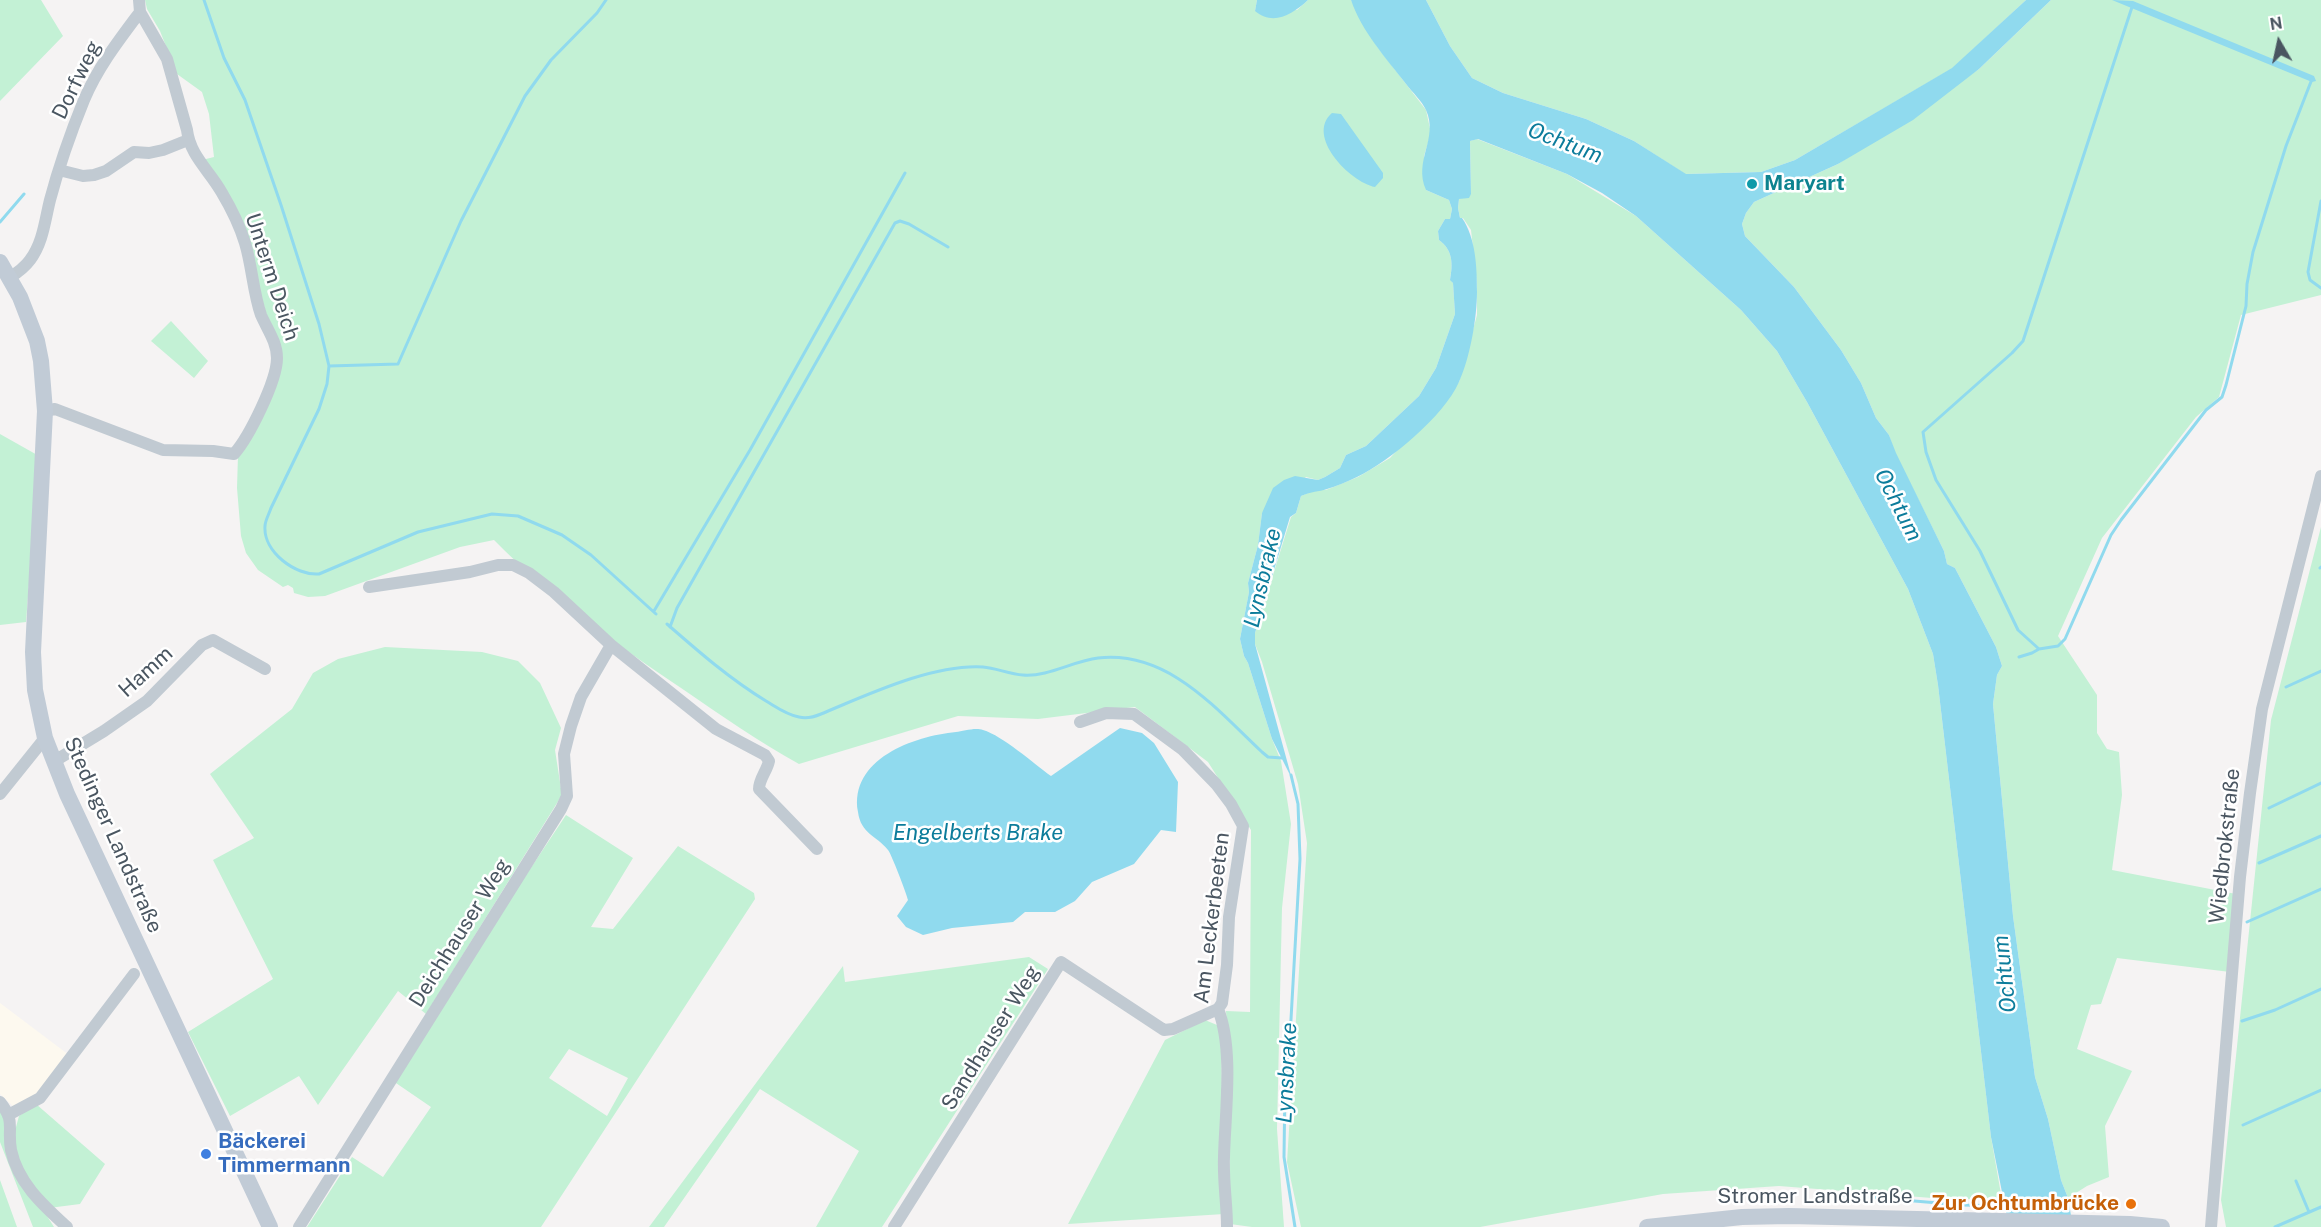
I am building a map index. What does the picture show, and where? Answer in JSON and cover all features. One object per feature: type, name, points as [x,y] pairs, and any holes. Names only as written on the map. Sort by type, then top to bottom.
[{"type":"main road","name":"Stedinger Landstraße","points":[[0,262],[20,297],[37,341],[44,382],[45,411],[33,652],[35,690],[45,738],[53,762],[270,1227]]},
{"type":"main road","name":"Stromer Landstraße","points":[[1647,1227],[1742,1217],[2005,1221],[2163,1227]]},
{"type":"street","name":"Unterm Deich","points":[[45,411],[55,409],[163,450],[213,450],[234,454],[246,438],[276,370],[277,357],[274,342],[261,314],[245,242],[223,194],[196,158],[188,140],[167,59],[140,6]]},
{"type":"street","name":"Dorfweg","points":[[9,278],[31,260],[43,234],[59,170],[84,101],[108,54],[140,6]]},
{"type":"street","points":[[59,170],[83,176],[94,174],[106,171],[134,152],[149,153],[163,150],[188,140]]},
{"type":"street","name":"Wiedbrokstraße","points":[[2211,1227],[2239,890],[2251,783],[2262,708],[2321,476]]},
{"type":"street","points":[[369,587],[470,572],[498,565],[513,565],[529,573],[554,592],[610,645],[716,729],[765,755],[769,762],[767,771],[759,783],[759,789],[817,849]]},
{"type":"street","name":"Hamm","points":[[53,762],[147,701],[202,645],[213,640],[265,669]]},
{"type":"street","name":"Deichhauser Weg","points":[[299,1227],[561,809],[567,796],[564,754],[571,726],[581,697],[610,645]]},
{"type":"street","name":"Am Leckerbeeten","points":[[1080,722],[1106,713],[1134,714],[1182,750],[1215,783],[1231,804],[1243,826],[1229,917],[1227,965],[1222,1003],[1218,1009],[1224,1034],[1226,1058],[1227,1125],[1223,1179],[1227,1227]]},
{"type":"street","points":[[0,794],[45,738]]},
{"type":"street","name":"Sandhauser Weg","points":[[894,1227],[1061,962],[1164,1030],[1173,1029],[1218,1009]]},
{"type":"street","points":[[10,1114],[40,1098],[134,974]]},
{"type":"street","points":[[0,1102],[10,1114],[9,1138],[19,1172],[26,1185],[44,1207],[67,1227]]},
{"type":"shaded area","points":[[0,1003],[69,1055],[38,1096],[14,1107],[0,1094]]},
{"type":"green space","points":[[0,0],[41,0],[63,36],[0,101]]},
{"type":"green space","points":[[145,0],[1257,0],[1255,11],[1297,10],[1308,0],[1351,0],[1376,45],[1426,110],[1431,133],[1424,156],[1426,190],[1449,200],[1452,209],[1450,219],[1445,219],[1438,231],[1439,240],[1447,248],[1451,258],[1450,279],[1453,283],[1455,314],[1436,368],[1419,396],[1366,446],[1346,455],[1340,468],[1318,480],[1306,477],[1262,513],[1258,545],[1248,583],[1249,592],[1240,639],[1281,761],[1291,824],[1282,908],[1277,1129],[1284,1227],[1230,1224],[1229,1058],[1226,1011],[1250,1012],[1251,830],[1208,762],[1135,707],[1038,719],[958,716],[799,764],[741,728],[609,638],[538,582],[494,540],[460,547],[325,596],[308,597],[294,593],[293,588],[288,585],[283,587],[258,570],[246,553],[241,536],[237,488],[238,455],[275,383],[267,317],[255,272],[202,160],[214,157],[209,114],[202,92],[177,74]]},
{"type":"green space","points":[[1426,0],[2026,0],[1953,68],[1795,160],[1761,172],[1685,174],[1634,141],[1586,119],[1503,93],[1472,78],[1450,46]]},
{"type":"green space","points":[[2051,0],[2321,0],[2321,295],[2241,315],[2219,397],[2196,417],[2102,538],[2058,636],[2097,695],[2097,733],[2107,749],[2119,752],[2122,795],[2112,870],[2236,894],[2230,972],[2117,958],[2101,1004],[2091,1005],[2077,1049],[2132,1071],[2105,1126],[2109,1177],[2087,1186],[2068,1198],[2061,1180],[2048,1119],[2035,1077],[2013,916],[1993,704],[1997,675],[2002,666],[1996,647],[1955,568],[1947,564],[1944,551],[1895,453],[1889,435],[1876,418],[1861,383],[1841,350],[1794,287],[1745,236],[1742,224],[1754,202],[1838,164],[1979,69]]},
{"type":"green space","points":[[1477,139],[1567,174],[1636,216],[1741,310],[1777,351],[1908,589],[1933,654],[1938,685],[1991,1137],[2002,1200],[1932,1198],[1779,1186],[1663,1194],[1480,1227],[1301,1227],[1287,1162],[1307,843],[1298,784],[1255,644],[1255,633],[1291,517],[1296,513],[1301,496],[1315,490],[1326,490],[1358,477],[1390,458],[1459,382],[1477,315],[1477,284],[1471,230],[1463,218],[1460,218],[1458,208],[1459,199],[1471,194],[1470,141]]},
{"type":"green space","points":[[171,321],[208,361],[194,378],[151,341]]},
{"type":"green space","points":[[0,434],[39,456],[26,622],[0,625]]},
{"type":"green space","points":[[2321,527],[2321,1227],[2226,1227],[2221,1200],[2271,720]]},
{"type":"green space","points":[[385,647],[482,652],[518,661],[540,683],[561,728],[555,750],[562,795],[426,1014],[398,991],[318,1105],[299,1076],[230,1116],[188,1032],[273,979],[213,860],[254,838],[210,774],[292,709],[313,673],[338,659]]},
{"type":"green space","points":[[566,815],[633,858],[591,927],[613,929],[678,846],[754,893],[755,899],[541,1227],[307,1227],[352,1157],[383,1177],[431,1107],[393,1081],[431,1018]],"holes":[[[569,1049],[628,1078],[607,1116],[549,1078]]]},
{"type":"green space","points":[[1029,957],[1048,969],[882,1227],[816,1227],[859,1151],[760,1089],[664,1227],[649,1227],[843,966],[845,982]]},
{"type":"green space","points":[[1205,1020],[1217,1025],[1221,1034],[1224,1214],[1068,1224],[1165,1040]]},
{"type":"green space","points":[[36,1104],[105,1164],[80,1204],[49,1208],[32,1185],[18,1159],[14,1140],[19,1116]]},
{"type":"green space","points":[[0,1109],[5,1118],[9,1156],[54,1227],[33,1227],[0,1142]]},
{"type":"green space","points":[[0,1180],[17,1227],[0,1227]]},
{"type":"water","points":[[1257,0],[1308,0],[1289,14],[1269,18],[1255,11]]},
{"type":"water","name":"Ochtum","points":[[1351,0],[1426,0],[1450,46],[1472,78],[1503,93],[1586,119],[1634,141],[1686,174],[1761,172],[1795,160],[1952,68],[2026,0],[2051,0],[1979,69],[1913,120],[1838,164],[1754,202],[1742,224],[1745,236],[1794,287],[1841,350],[1861,383],[1876,418],[1889,435],[1944,551],[1947,564],[1955,568],[1996,647],[2002,666],[1997,675],[1993,704],[2013,916],[2035,1077],[2048,1119],[2073,1227],[2009,1227],[1991,1137],[1933,654],[1908,589],[1807,402],[1777,351],[1741,310],[1636,216],[1602,193],[1567,174],[1478,139],[1470,141],[1471,194],[1469,198],[1459,199],[1458,208],[1460,218],[1467,226],[1473,244],[1477,292],[1472,338],[1459,382],[1452,395],[1429,423],[1385,460],[1346,482],[1301,496],[1296,513],[1290,517],[1255,633],[1255,644],[1292,779],[1272,739],[1240,639],[1262,513],[1273,488],[1295,476],[1318,480],[1340,468],[1346,455],[1366,446],[1419,396],[1436,368],[1455,314],[1453,283],[1450,280],[1451,258],[1447,248],[1439,240],[1438,231],[1445,219],[1450,219],[1452,209],[1449,200],[1426,190],[1423,179],[1422,169],[1430,131],[1426,110],[1368,34]]},
{"type":"water","points":[[2112,0],[2133,1],[2314,76],[2316,81],[2312,82]]},
{"type":"water","points":[[1332,113],[1341,114],[1383,173],[1383,178],[1375,187],[1354,177],[1334,157],[1327,145],[1324,134],[1325,123]]},
{"type":"water","name":"Engelberts Brake","points":[[1120,728],[1142,733],[1154,743],[1178,782],[1176,832],[1161,830],[1134,864],[1092,882],[1075,901],[1055,912],[1025,912],[1013,922],[952,928],[923,935],[906,927],[897,916],[908,900],[895,866],[888,850],[862,825],[858,812],[858,794],[864,778],[874,764],[904,745],[939,734],[977,729],[1000,738],[1051,776]]},
{"type":"waterway","points":[[204,0],[224,58],[245,100],[281,205],[319,324],[329,366],[327,384],[319,409],[266,522],[266,536],[269,545],[291,567],[310,574],[319,574],[418,532],[492,514],[518,516],[562,535],[591,555],[656,614]]},
{"type":"waterway","points":[[329,366],[398,364],[461,221],[525,96],[551,60],[597,13],[606,0]]},
{"type":"waterway","points":[[2039,649],[2018,630],[1980,551],[1936,480],[1926,452],[1923,432],[2023,341],[2133,4]]},
{"type":"waterway","points":[[2019,657],[2039,649],[2058,646],[2065,639],[2111,535],[2206,410],[2222,397],[2246,306],[2247,284],[2253,252],[2286,146],[2312,79]]},
{"type":"waterway","points":[[654,611],[750,450],[905,173]]},
{"type":"waterway","points":[[0,222],[24,194]]},
{"type":"waterway","points":[[2321,201],[2308,272],[2310,280],[2321,288]]},
{"type":"waterway","points":[[670,627],[677,608],[895,223],[900,221],[909,224],[948,247]]},
{"type":"waterway","points":[[667,624],[715,665],[753,693],[786,713],[805,718],[818,715],[900,682],[943,670],[983,667],[1032,675],[1098,658],[1123,658],[1147,663],[1189,686],[1268,757],[1282,758]]},
{"type":"waterway","points":[[2286,687],[2321,671]]},
{"type":"waterway","name":"Lynsbrake","points":[[1291,775],[1298,804],[1300,859],[1290,1037],[1285,1081],[1284,1157],[1295,1227]]},
{"type":"waterway","points":[[2269,808],[2321,783]]},
{"type":"waterway","points":[[2259,863],[2321,836]]},
{"type":"waterway","points":[[2247,922],[2321,889]]},
{"type":"waterway","points":[[2242,1021],[2275,1010],[2321,989]]},
{"type":"waterway","points":[[2243,1125],[2321,1090]]},
{"type":"waterway","points":[[2296,1181],[2309,1212]]},
{"type":"waterway","points":[[1831,1194],[1962,1205],[2006,1206]]},
{"type":"waterway","points":[[2275,1227],[2321,1207]]},
{"type":"place","name":"Maryart","points":[[1752,184]]},
{"type":"place","name":"Bäckerei Timmermann","points":[[206,1154]]},
{"type":"place","name":"Zur Ochtumbrücke","points":[[2131,1204]]}]
